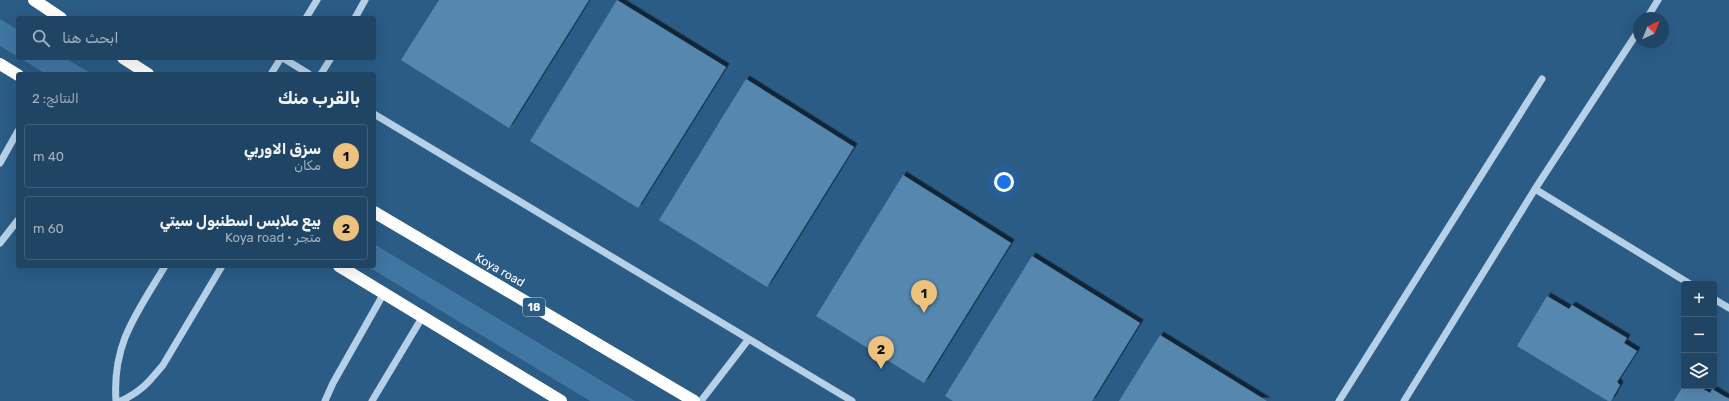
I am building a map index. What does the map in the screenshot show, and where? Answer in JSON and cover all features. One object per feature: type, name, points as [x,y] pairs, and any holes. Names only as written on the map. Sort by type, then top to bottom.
[{"type":"highway","points":[[34,0],[59,16]]},
{"type":"highway","points":[[127,60],[145,72]]},
{"type":"highway","points":[[0,64],[16,74]]},
{"type":"highway","name":"Koya road","points":[[376,213],[694,401]]},
{"type":"highway","points":[[342,268],[561,401]]},
{"type":"street","points":[[307,16],[317,0]]},
{"type":"street","points":[[356,16],[365,0]]},
{"type":"street","points":[[1651,12],[1658,0]]},
{"type":"street","points":[[1404,401],[1535,189],[1633,39]]},
{"type":"street","points":[[272,72],[281,60]]},
{"type":"street","points":[[285,60],[306,72]]},
{"type":"street","points":[[322,72],[330,60]]},
{"type":"street","points":[[1339,401],[1542,79]]},
{"type":"street","points":[[376,115],[748,340],[852,401]]},
{"type":"street","points":[[0,163],[16,135]]},
{"type":"street","points":[[1535,189],[1685,281]]},
{"type":"street","points":[[0,243],[16,223]]},
{"type":"street","points":[[116,401],[116,370],[122,344],[130,325],[164,268]]},
{"type":"street","points":[[121,401],[137,394],[163,365],[221,268]]},
{"type":"street","points":[[325,401],[333,383],[384,293]]},
{"type":"street","points":[[1717,300],[1729,308]]},
{"type":"street","points":[[372,401],[422,316]]},
{"type":"street","points":[[701,401],[748,340]]},
{"type":"shaded area","points":[[0,19],[16,29],[16,56],[0,46]]},
{"type":"shaded area","points":[[23,60],[68,60],[89,72],[43,72]]},
{"type":"shaded area","points":[[376,245],[635,401],[590,401],[370,268],[376,268]]},
{"type":"building","points":[[439,0],[589,0],[509,128],[401,60]]},
{"type":"building","points":[[617,0],[726,67],[638,208],[530,141]]},
{"type":"building","points":[[746,79],[854,147],[767,287],[659,220]]},
{"type":"building","points":[[903,175],[1011,243],[924,383],[816,316]]},
{"type":"building","points":[[1032,256],[1140,323],[1092,401],[953,401],[945,396]]},
{"type":"building","points":[[1547,296],[1569,309],[1572,305],[1627,338],[1624,343],[1637,351],[1617,382],[1620,385],[1611,401],[1608,401],[1517,346]]},
{"type":"building","points":[[1160,335],[1267,401],[1119,401]]},
{"type":"building","points":[[1681,389],[1703,389],[1710,393],[1712,389],[1729,399],[1729,401],[1674,401]]},
{"type":"place","name":"سزق الاوربي","points":[[924,313]]},
{"type":"place","name":"بيع ملابس اسطنبول سيتي","points":[[881,369]]}]
